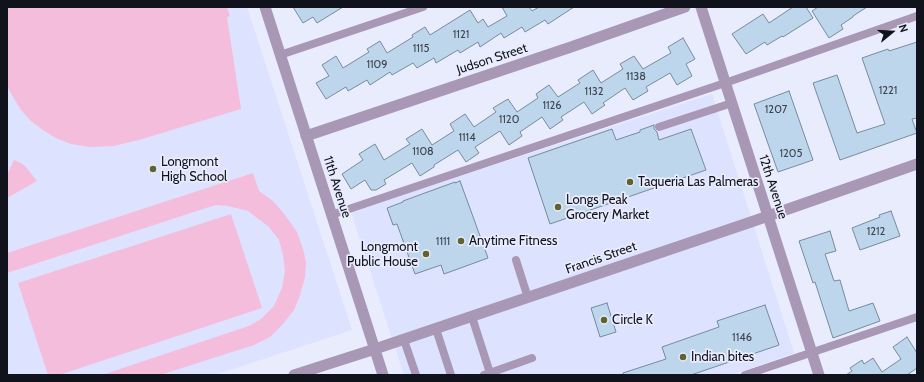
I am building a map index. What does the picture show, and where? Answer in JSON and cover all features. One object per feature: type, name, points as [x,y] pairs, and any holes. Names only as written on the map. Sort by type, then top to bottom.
[{"type":"street","name":"11th Avenue","points":[[265,7],[383,375]]},
{"type":"street","name":"Judson Street","points":[[306,136],[564,50],[685,7]]},
{"type":"street","name":"12th Avenue","points":[[701,7],[819,375]]},
{"type":"street","name":"Francis Street","points":[[294,375],[472,317],[917,164]]},
{"type":"lane","points":[[280,55],[423,7]]},
{"type":"lane","points":[[331,215],[725,83],[917,16]]},
{"type":"lane","points":[[660,127],[732,103]]},
{"type":"lane","points":[[516,260],[528,298]]},
{"type":"lane","points":[[745,375],[917,316]]},
{"type":"lane","points":[[472,317],[487,374],[532,358]]},
{"type":"lane","points":[[436,329],[451,375]]},
{"type":"lane","points":[[404,340],[416,375]]},
{"type":"shaded area","name":"Longmont High School","points":[[7,7],[247,7],[352,330],[215,375],[7,375]]},
{"type":"shaded area","points":[[7,7],[227,7],[230,16],[227,17],[241,109],[139,140],[113,146],[90,147],[71,144],[56,138],[31,121],[21,110],[7,86]]},
{"type":"shaded area","points":[[712,94],[794,353],[731,375],[404,375],[351,212]]},
{"type":"shaded area","points":[[14,160],[26,167],[37,181],[7,198],[7,175]]},
{"type":"shaded area","points":[[253,173],[259,191],[273,201],[297,232],[306,262],[305,277],[294,310],[270,337],[254,345],[160,375],[102,375],[249,326],[261,319],[274,306],[282,288],[285,271],[279,240],[269,227],[248,211],[228,206],[216,205],[7,273],[7,253]]},
{"type":"shaded area","points":[[231,214],[262,308],[59,375],[48,375],[18,283]]},
{"type":"building","points":[[293,7],[343,7],[317,23],[313,17],[303,23]]},
{"type":"building","points":[[502,7],[529,7],[532,11],[539,7],[574,7],[548,24],[545,20],[525,32],[522,27],[504,38],[501,33],[480,47],[478,42],[460,53],[458,50],[436,63],[434,58],[417,68],[413,63],[392,75],[390,72],[370,85],[367,80],[348,91],[346,87],[326,99],[316,83],[329,76],[322,65],[336,56],[343,68],[369,52],[367,49],[380,41],[387,53],[413,37],[412,35],[425,27],[430,35],[470,10],[478,23],[483,19],[488,27],[507,16]]},
{"type":"building","points":[[793,7],[806,7],[813,18],[767,45],[765,42],[746,54],[732,34],[763,14],[769,23]]},
{"type":"building","points":[[818,7],[867,7],[841,25],[843,29],[829,38],[812,11]]},
{"type":"building","points":[[683,38],[695,59],[686,64],[692,76],[677,85],[670,73],[646,87],[648,91],[633,100],[625,88],[603,103],[605,105],[592,114],[584,102],[561,117],[563,120],[550,129],[542,117],[520,132],[522,136],[509,145],[500,131],[475,147],[479,153],[466,162],[458,150],[420,176],[412,163],[384,180],[386,184],[376,190],[371,190],[365,180],[351,189],[342,174],[363,160],[359,154],[375,144],[384,160],[410,144],[406,139],[422,129],[432,145],[454,131],[450,124],[465,114],[474,127],[496,112],[493,108],[508,99],[517,112],[538,98],[536,94],[549,85],[558,97],[580,83],[578,80],[593,70],[601,83],[623,69],[620,64],[634,56],[643,69],[671,53],[668,47]]},
{"type":"building","points":[[917,42],[917,118],[912,119],[917,133],[840,160],[813,83],[837,75],[857,133],[885,124],[862,58],[888,49],[889,51]]},
{"type":"building","points":[[789,91],[813,160],[778,172],[754,104]]},
{"type":"building","points":[[654,125],[654,129],[657,132],[659,140],[691,129],[706,170],[550,224],[528,158],[612,129],[616,140],[640,132],[640,130]]},
{"type":"building","points":[[460,181],[488,258],[444,274],[441,265],[415,274],[397,224],[393,225],[387,208]]},
{"type":"building","points":[[891,211],[900,236],[860,250],[852,228]]},
{"type":"building","points":[[830,231],[836,251],[825,254],[834,281],[840,280],[849,311],[873,303],[880,321],[833,338],[815,282],[813,283],[799,241]]},
{"type":"building","name":"Circle K","points":[[607,303],[616,332],[600,337],[591,308]]},
{"type":"building","points":[[765,305],[779,345],[691,375],[623,375],[623,373],[666,359],[662,347],[719,327],[717,321]]},
{"type":"building","points":[[907,337],[917,353],[917,368],[907,375],[846,375],[852,371],[850,368],[862,360],[864,364],[873,358],[882,372],[901,359],[893,347]]},
{"type":"place","name":"Longmont High School","points":[[153,169]]},
{"type":"place","name":"Taqueria Las Palmeras","points":[[630,182]]},
{"type":"place","name":"Longs Peak Grocery Market","points":[[558,207]]},
{"type":"place","name":"Anytime Fitness","points":[[461,241]]},
{"type":"place","name":"Longmont Public House","points":[[426,254]]},
{"type":"place","name":"Circle K","points":[[604,320]]},
{"type":"place","name":"Indian bites","points":[[683,357]]}]
